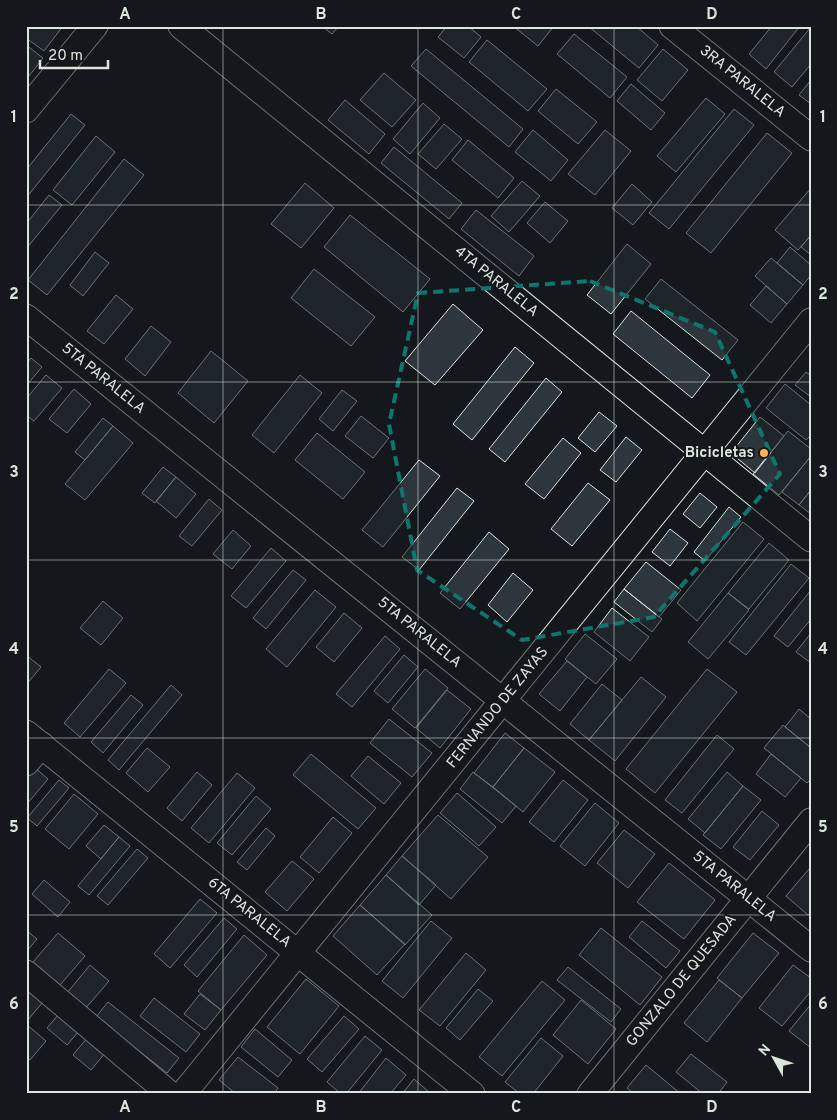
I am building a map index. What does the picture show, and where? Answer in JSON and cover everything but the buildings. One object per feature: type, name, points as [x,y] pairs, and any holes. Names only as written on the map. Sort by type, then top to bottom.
[{"type":"street","points":[[26,110],[95,26]]},
{"type":"street","name":"4TA PARALELA","points":[[181,26],[811,539]]},
{"type":"street","name":"3RA PARALELA","points":[[672,26],[811,138]]},
{"type":"street","name":"5TA PARALELA","points":[[26,317],[811,949]]},
{"type":"street","name":"FERNANDO DE ZAYAS","points":[[183,1094],[811,321]]},
{"type":"street","name":"6TA PARALELA","points":[[31,747],[298,953],[472,1094]]},
{"type":"street","name":"GONZALO DE QUESADA","points":[[590,1094],[811,820]]},
{"type":"street","points":[[26,973],[170,1094]]},
{"type":"highlighted area","points":[[590,281],[715,332],[780,474],[654,617],[522,640],[417,570],[389,424],[418,293]]},
{"type":"place","name":"Bicicletas","points":[[764,453]]}]
